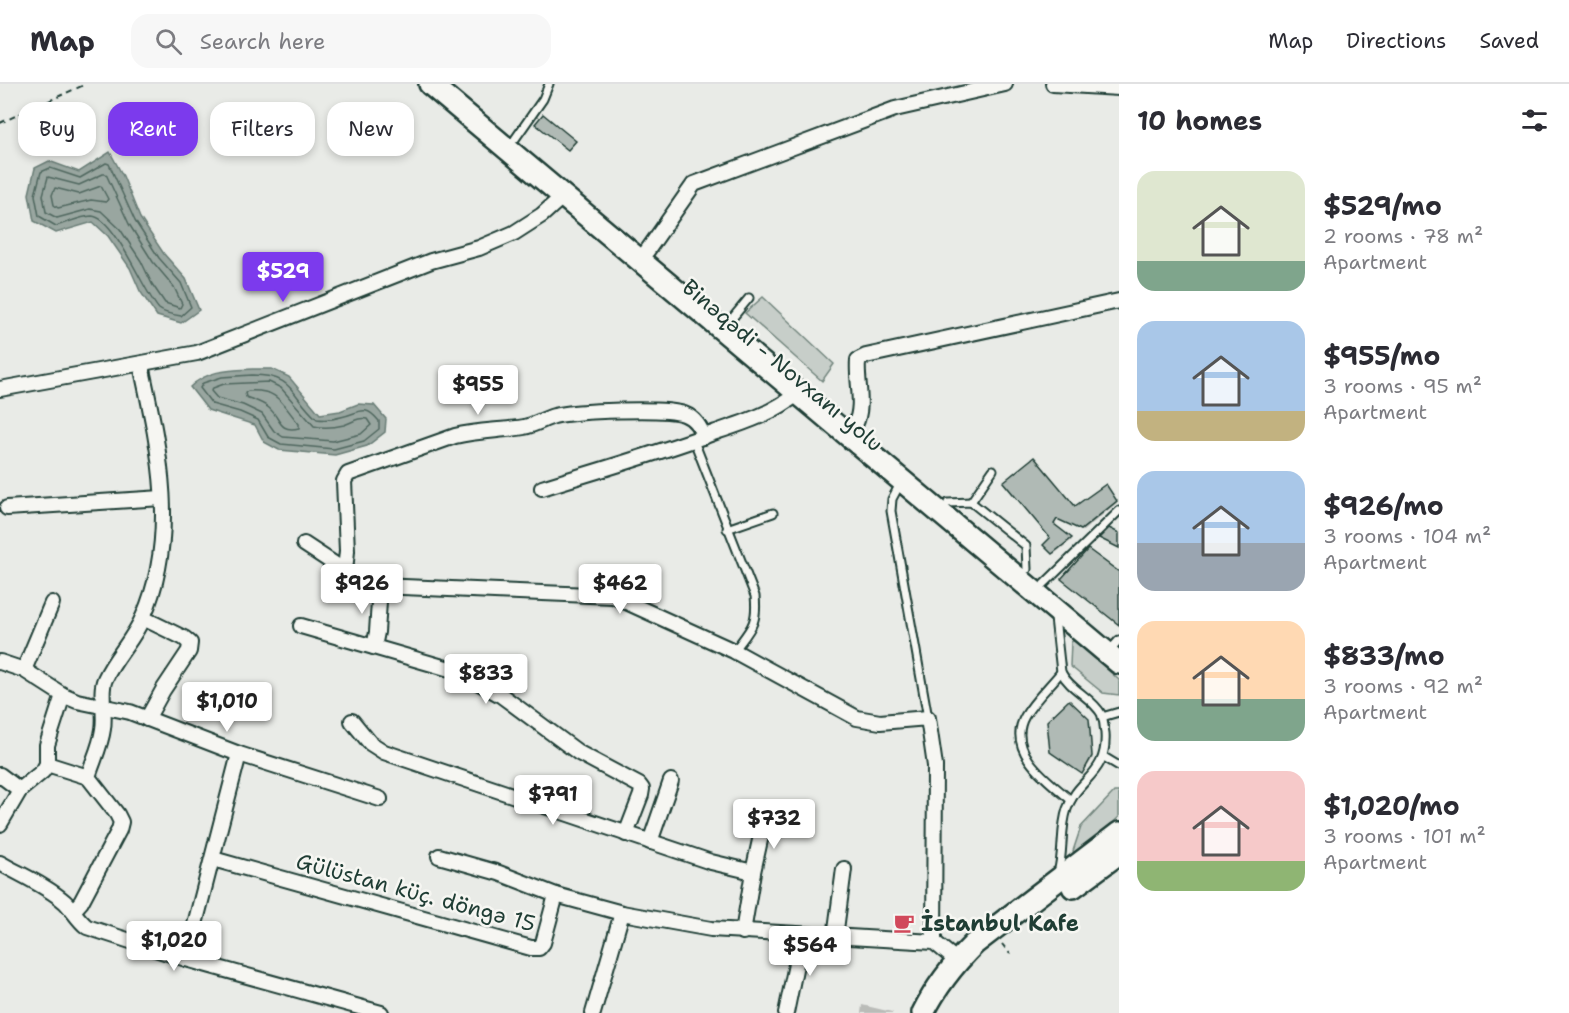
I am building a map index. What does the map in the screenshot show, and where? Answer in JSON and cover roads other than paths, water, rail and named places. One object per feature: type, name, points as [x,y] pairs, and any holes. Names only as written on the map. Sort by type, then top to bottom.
[{"type":"main road","points":[[430,84],[1051,604],[1116,649]]},
{"type":"main road","name":"Binəqədi - Novxanı yolu","points":[[449,84],[1027,569],[1116,649]]},
{"type":"main road","points":[[923,1013],[957,961],[992,930],[1119,833]]},
{"type":"main road","points":[[939,1013],[955,987],[983,955],[1119,853]]},
{"type":"street","points":[[647,251],[694,184],[895,109],[1005,84]]},
{"type":"street","points":[[1053,84],[1119,88]]},
{"type":"street","points":[[0,389],[197,353],[430,261],[479,248],[514,233],[542,216],[563,196]]},
{"type":"street","points":[[855,425],[859,417],[860,406],[858,360],[866,356],[1119,301]]},
{"type":"street","points":[[88,777],[103,731],[105,707],[102,694],[105,680],[143,618],[161,559],[162,498],[156,435],[141,365]]},
{"type":"street","points":[[542,488],[699,439],[767,414],[798,393]]},
{"type":"street","points":[[345,571],[347,551],[344,481],[348,474],[470,432],[526,426],[555,416],[574,413],[663,410],[684,414],[698,423],[699,439]]},
{"type":"street","points":[[7,508],[162,498]]},
{"type":"street","points":[[304,544],[345,571],[380,586],[613,596],[734,651],[857,718],[880,722],[928,718],[935,766],[934,942],[957,961]]},
{"type":"street","points":[[374,647],[380,586]]},
{"type":"street","points":[[24,670],[52,603]]},
{"type":"street","points":[[143,618],[190,643],[189,651],[147,719]]},
{"type":"street","points":[[301,626],[460,672],[502,696],[579,753],[639,785],[642,789],[641,795],[626,834]]},
{"type":"street","points":[[0,662],[24,670],[63,695],[77,701],[130,711],[239,754],[380,799]]},
{"type":"street","points":[[0,824],[20,790],[43,771],[47,764],[47,745],[63,695]]},
{"type":"street","points":[[352,722],[370,743],[384,752],[711,862],[753,872]]},
{"type":"street","points":[[186,959],[239,754]]},
{"type":"street","points":[[47,764],[88,777],[121,822],[86,892],[73,911]]},
{"type":"street","points":[[0,775],[20,790]]},
{"type":"street","points":[[650,842],[671,781]]},
{"type":"street","points":[[743,932],[764,822]]},
{"type":"street","points":[[439,856],[499,873],[556,895]]},
{"type":"street","name":"Gülüstan küç. döngə 15","points":[[213,859],[531,948],[539,948],[543,944],[556,895],[622,913],[711,929],[934,942]]},
{"type":"street","points":[[0,862],[56,896],[87,927],[346,1008],[381,1013]]},
{"type":"street","points":[[835,937],[843,869]]},
{"type":"street","points":[[593,1013],[622,913]]},
{"type":"street","points":[[786,1013],[802,934]]},
{"type":"lane","points":[[515,139],[543,99],[549,84]]},
{"type":"lane","points":[[730,321],[749,298]]},
{"type":"lane","points":[[699,439],[727,529],[755,596],[757,614],[753,625],[734,651]]},
{"type":"lane","points":[[971,502],[993,470]]},
{"type":"lane","points":[[902,480],[892,500],[891,511],[928,718]]},
{"type":"lane","points":[[948,503],[971,502],[1026,546],[1027,569]]},
{"type":"lane","points":[[1044,584],[1119,511]]},
{"type":"lane","points":[[727,529],[773,513]]},
{"type":"lane","points":[[1049,888],[1058,873],[1063,857],[1064,820],[1071,800],[1104,757],[1106,743],[1102,717],[1095,706],[1065,680],[1061,672],[1057,624],[1051,604]]},
{"type":"lane","points":[[1061,672],[1025,717],[1021,737],[1026,757],[1033,768],[1071,800]]},
{"type":"lane","points":[[1102,717],[1119,712]]},
{"type":"lane","points":[[1104,757],[1119,766]]},
{"type":"water","points":[[108,153],[108,156],[112,156],[140,218],[164,254],[186,279],[199,310],[181,323],[157,316],[140,291],[130,268],[108,236],[93,222],[56,233],[34,221],[29,194],[35,168],[49,161],[79,172]]},
{"type":"water","points":[[272,369],[289,377],[320,414],[340,411],[358,404],[374,405],[386,419],[385,432],[367,446],[335,455],[279,450],[264,442],[255,425],[208,410],[190,387],[211,374]]},
{"type":"place","name":"İstanbul Kafe","points":[[904,923]]}]
